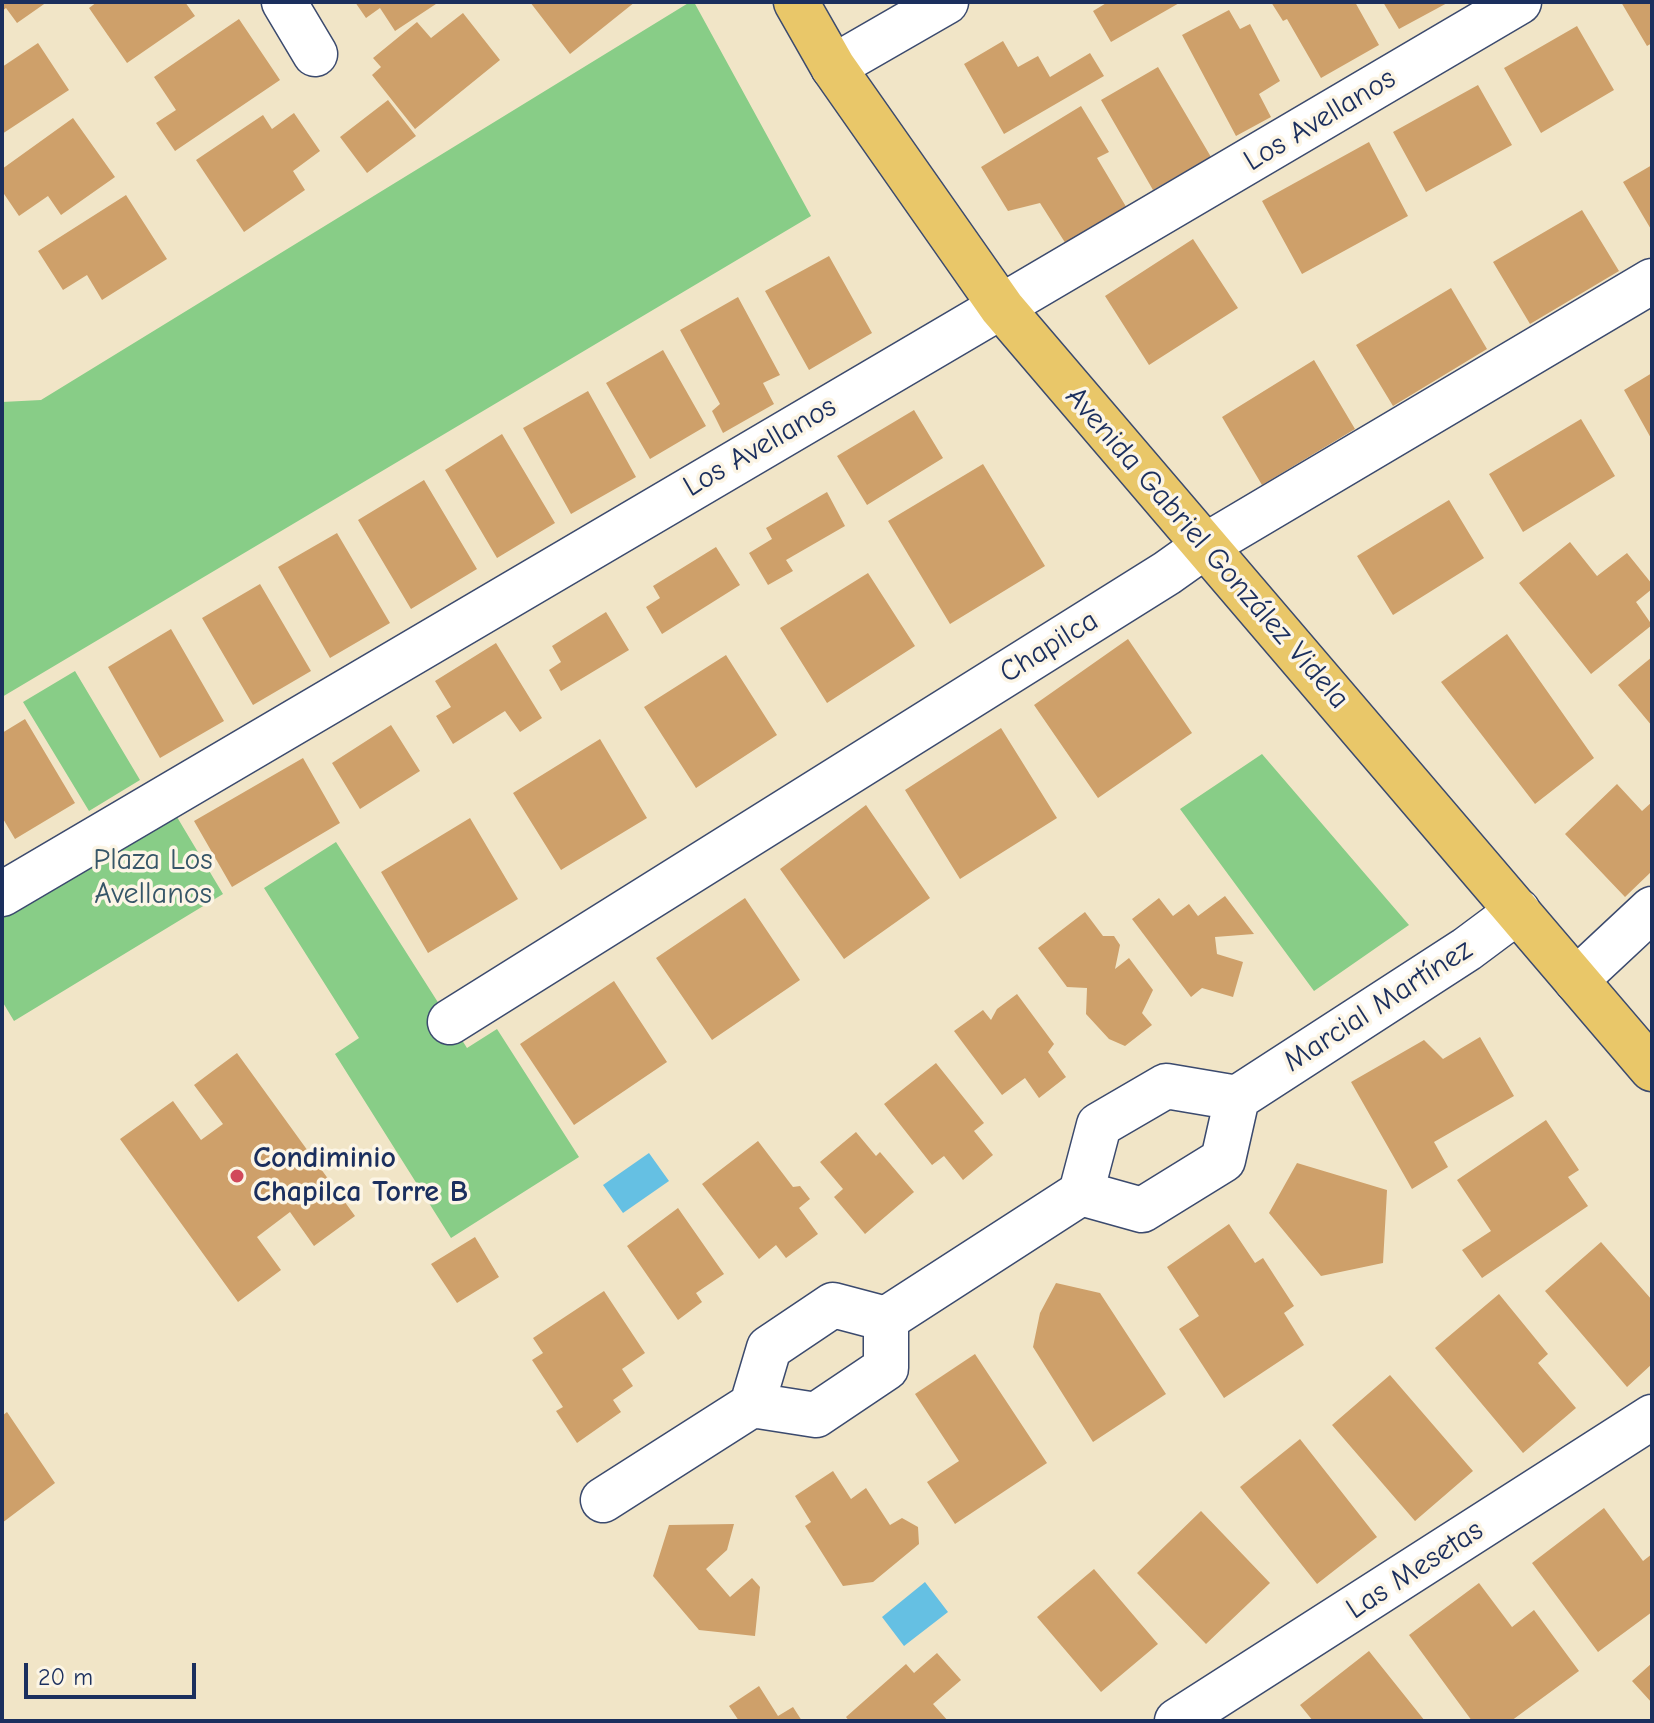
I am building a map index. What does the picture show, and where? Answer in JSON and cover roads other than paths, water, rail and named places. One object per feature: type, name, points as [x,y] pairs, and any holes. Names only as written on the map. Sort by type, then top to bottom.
[{"type":"main road","name":"Avenida Gabriel González Videla","points":[[796,2],[833,67],[1002,308],[1652,1069]]},
{"type":"street","points":[[284,2],[315,54]]},
{"type":"street","points":[[833,67],[946,2]]},
{"type":"street","name":"Los Avellanos","points":[[2,894],[1519,2]]},
{"type":"street","name":"Chapilca","points":[[450,1022],[1167,573],[1205,546],[1652,281]]},
{"type":"street","points":[[1576,980],[1652,909]]},
{"type":"street","name":"Marcial Martínez","points":[[1237,1098],[1467,949],[1518,911]]},
{"type":"street","points":[[603,1500],[752,1405],[769,1348],[833,1305],[886,1319],[1081,1193],[1099,1125],[1166,1086],[1237,1098],[1223,1160],[1142,1210],[1081,1193]]},
{"type":"street","points":[[752,1405],[816,1415],[886,1368],[886,1319]]},
{"type":"street","name":"Las Mesetas","points":[[1177,1721],[1652,1417]]},
{"type":"water","points":[[649,1153],[669,1181],[623,1213],[603,1185]]},
{"type":"water","points":[[925,1582],[948,1612],[904,1646],[882,1617]]},
{"type":"place","name":"Condiminio Chapilca Torre B","points":[[237,1176]]},
{"type":"park label","name":"Plaza Los Avellanos","points":[[153,878]]}]
